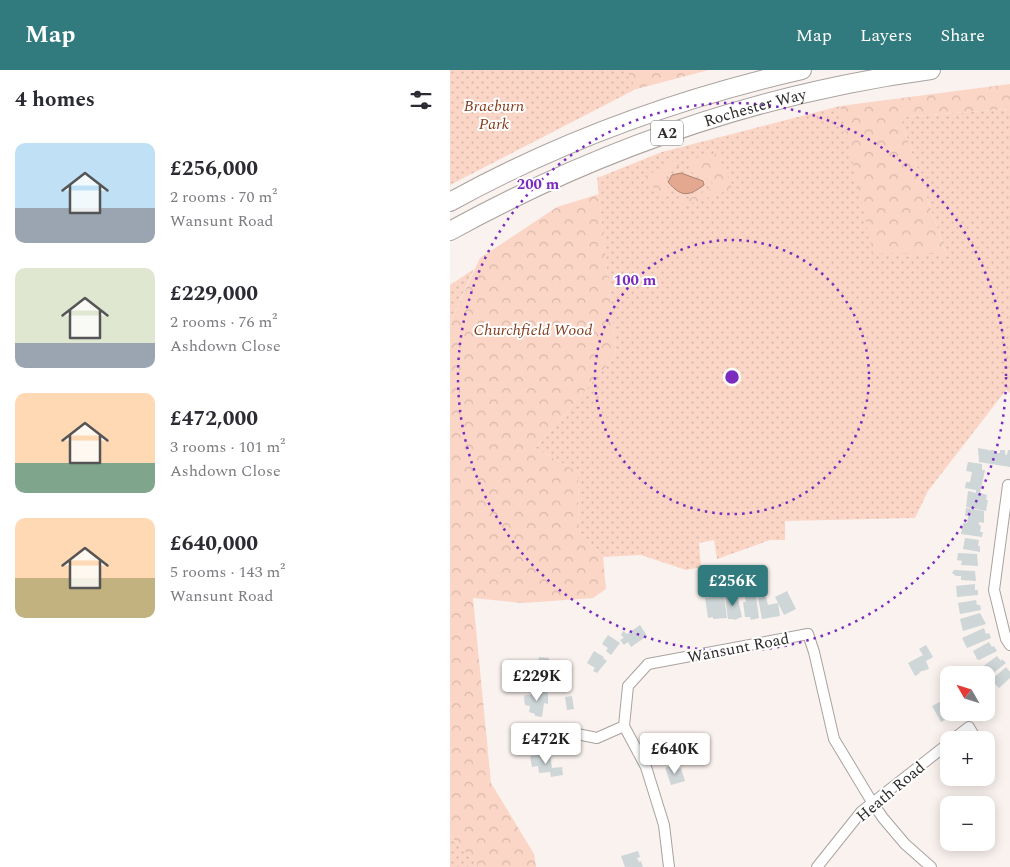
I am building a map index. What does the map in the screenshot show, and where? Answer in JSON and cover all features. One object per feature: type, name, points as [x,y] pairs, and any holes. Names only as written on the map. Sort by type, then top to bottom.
[{"type":"highway","name":"Rochester Way","points":[[450,202],[522,165],[637,118],[748,83],[802,70]]},
{"type":"highway","name":"Rochester Way","points":[[450,231],[536,186],[588,163],[640,142],[716,116],[833,87],[898,74],[931,70]]},
{"type":"street","points":[[1008,485],[994,590],[1006,639],[1010,645]]},
{"type":"street","name":"Wansunt Road","points":[[624,726],[628,686],[648,664],[808,634],[834,739],[872,802],[905,844],[931,867]]},
{"type":"street","points":[[552,729],[597,738],[624,726],[646,767],[664,825],[669,867]]},
{"type":"street","name":"Heath Road","points":[[817,867],[861,812],[940,750]]},
{"type":"green space","name":"Braeburn Park","points":[[450,70],[708,70],[636,89],[450,185]]},
{"type":"green space","points":[[627,70],[708,70],[636,89]]},
{"type":"green space","points":[[1010,84],[1010,109],[900,117],[946,254],[873,253],[840,106]]},
{"type":"green space","points":[[840,106],[861,187],[946,254],[900,117],[1010,109],[1010,393],[1006,390],[928,491],[915,518],[785,521],[785,540],[770,540],[717,559],[714,540],[699,543],[701,567],[686,570],[641,555],[603,557],[579,531],[578,472],[535,448],[616,355],[597,178],[662,152]]},
{"type":"green space","points":[[717,154],[732,189],[692,203],[677,204],[679,198],[689,199],[714,187],[711,180],[690,171],[690,159]]},
{"type":"green space","points":[[677,160],[679,166],[668,171],[662,178],[671,192],[669,197],[665,196],[641,177],[651,174]]},
{"type":"green space","name":"Churchfield Wood","points":[[599,194],[616,355],[535,448],[578,472],[579,531],[603,557],[606,589],[593,598],[523,603],[473,598],[491,783],[534,854],[536,867],[479,867],[450,835],[450,323],[480,258],[557,207]]},
{"type":"green space","points":[[474,269],[450,323],[450,285]]},
{"type":"green space","points":[[450,835],[479,867],[450,867]]},
{"type":"shaded area","points":[[681,173],[703,181],[704,185],[693,192],[681,193],[668,182],[672,175]]},
{"type":"building","points":[[978,448],[989,450],[989,452],[994,450],[994,453],[1000,453],[1000,450],[1005,450],[1007,455],[1008,450],[1010,450],[1010,467],[979,462]]},
{"type":"building","points":[[968,462],[982,464],[982,470],[985,470],[980,493],[987,495],[986,511],[966,507],[968,491],[976,493],[976,490],[965,488],[966,482],[970,482],[972,472],[966,471]]},
{"type":"building","points":[[966,508],[984,511],[984,523],[979,522],[981,526],[980,532],[983,532],[982,537],[961,534],[963,523],[967,523],[968,516],[965,516]]},
{"type":"building","points":[[965,538],[979,540],[980,552],[963,549]]},
{"type":"building","points":[[958,553],[977,554],[978,566],[961,565],[962,561],[957,560]]},
{"type":"building","points":[[954,570],[975,571],[976,581],[961,580],[961,576],[956,576],[952,573]]},
{"type":"building","points":[[975,584],[975,590],[978,590],[978,595],[957,597],[956,586]]},
{"type":"building","points":[[787,591],[796,609],[784,615],[775,597]]},
{"type":"building","points":[[735,593],[742,617],[734,620],[728,619],[725,597]]},
{"type":"building","points":[[724,596],[727,618],[708,618],[705,598]]},
{"type":"building","points":[[756,596],[759,618],[751,620],[750,617],[745,617],[743,602],[746,602],[745,597]]},
{"type":"building","points":[[766,597],[768,605],[778,603],[780,616],[762,619],[758,598]]},
{"type":"building","points":[[976,600],[981,610],[960,614],[958,603]]},
{"type":"building","points":[[980,613],[986,624],[963,631],[960,619]]},
{"type":"building","points":[[640,625],[647,636],[631,647],[628,642],[624,645],[620,640],[624,638],[621,635],[623,631],[627,634]]},
{"type":"building","points":[[984,628],[986,634],[989,633],[991,638],[967,648],[962,638]]},
{"type":"building","points":[[608,635],[620,643],[611,655],[606,651],[608,648],[602,644]]},
{"type":"building","points":[[989,642],[997,651],[979,660],[977,659],[973,651]]},
{"type":"building","points":[[926,645],[933,657],[926,661],[929,669],[919,672],[915,676],[908,663],[923,655],[919,649]]},
{"type":"building","points":[[594,651],[607,661],[597,673],[593,671],[595,668],[587,663]]},
{"type":"building","points":[[997,656],[1006,663],[995,672],[995,666],[983,666]]},
{"type":"building","points":[[539,657],[549,658],[552,661],[552,669],[543,669],[542,683],[529,682],[531,664],[538,664]]},
{"type":"building","points":[[1006,667],[1010,672],[1010,678],[999,688],[995,684],[995,677]]},
{"type":"building","points":[[541,689],[547,689],[548,693],[548,704],[544,703],[542,717],[535,716],[535,714],[529,712],[530,706],[525,705],[524,698],[525,695],[531,695],[531,692],[540,693]]},
{"type":"building","points":[[572,696],[574,709],[567,710],[565,697]]},
{"type":"building","points":[[940,702],[940,720],[932,706]]},
{"type":"building","points":[[545,727],[547,739],[551,738],[551,747],[544,748],[544,752],[535,753],[533,731]]},
{"type":"building","points":[[550,753],[552,768],[562,767],[563,775],[551,777],[550,772],[539,773],[538,766],[532,767],[530,756]]},
{"type":"building","points":[[676,764],[678,769],[681,768],[685,781],[671,785],[665,768]]},
{"type":"building","points":[[638,851],[640,857],[637,858],[639,862],[641,861],[643,867],[625,867],[621,856]]}]
